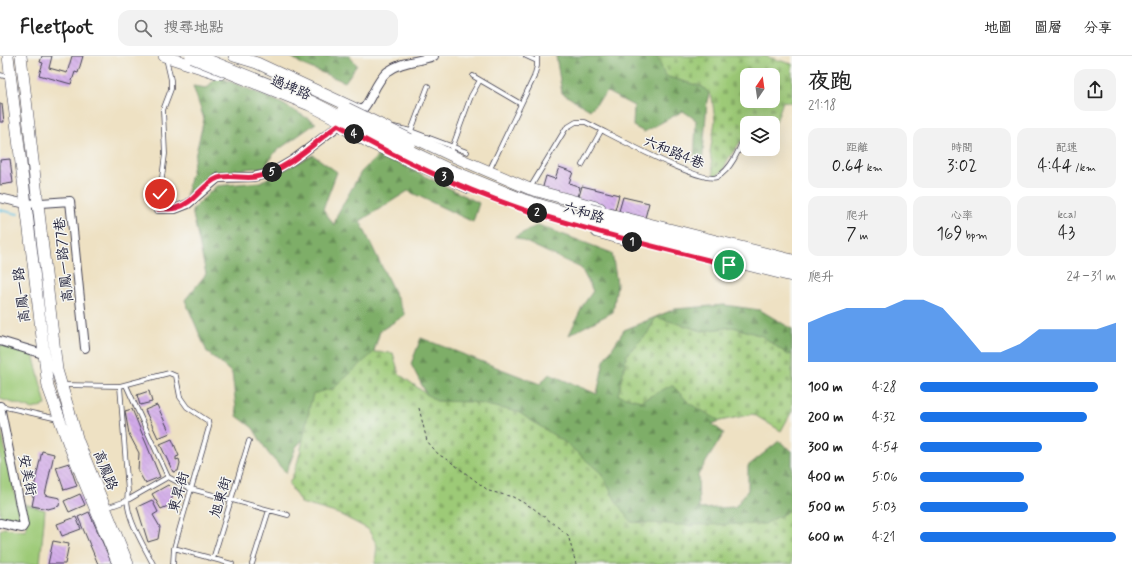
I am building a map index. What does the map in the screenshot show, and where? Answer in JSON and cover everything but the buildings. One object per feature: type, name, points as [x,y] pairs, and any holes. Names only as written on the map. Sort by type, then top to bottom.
[{"type":"highway","points":[[193,56],[310,103],[374,136],[450,172],[524,202],[620,231],[792,274]]},
{"type":"highway","points":[[220,56],[314,94],[453,163],[528,194],[623,221],[792,262]]},
{"type":"main road","name":"高鳳一路","points":[[8,56],[5,76],[26,204],[48,387]]},
{"type":"main road","name":"高鳳一路","points":[[21,56],[57,370],[61,385]]},
{"type":"main road","name":"過埤路","points":[[165,56],[239,80],[338,125]]},
{"type":"main road","name":"過埤路","points":[[234,56],[258,60],[362,111]]},
{"type":"main road","name":"六和路","points":[[362,111],[392,127],[451,150],[488,171],[530,189],[624,215],[792,256]]},
{"type":"main road","name":"六和路","points":[[338,125],[370,143],[447,179],[520,208],[616,238],[792,280]]},
{"type":"main road","name":"高鳳路","points":[[61,385],[118,564]]},
{"type":"main road","name":"高鳳路","points":[[48,387],[60,419],[101,510],[128,564]]},
{"type":"street","points":[[158,209],[175,209],[188,204],[218,178],[253,177],[271,173],[293,160],[338,125],[362,111],[374,88],[386,73],[400,64],[434,56]]},
{"type":"street","points":[[0,198],[26,204],[37,204]]},
{"type":"street","name":"高鳳一路77巷","points":[[37,204],[70,201],[85,348]]},
{"type":"street","points":[[0,341],[43,354]]},
{"type":"street","name":"安美街","points":[[0,406],[24,525],[22,528],[0,523]]},
{"type":"lane","points":[[158,209],[164,154],[163,110],[171,89],[172,80],[165,56]]},
{"type":"lane","points":[[526,56],[537,61]]},
{"type":"lane","points":[[488,171],[534,77],[537,56]]},
{"type":"lane","points":[[473,76],[521,104]]},
{"type":"lane","points":[[451,150],[471,96],[480,80]]},
{"type":"lane","points":[[411,130],[428,86]]},
{"type":"lane","name":"六和路4巷","points":[[530,189],[566,128],[581,122],[686,170],[712,178],[717,178],[728,168],[734,160],[740,146]]},
{"type":"lane","points":[[392,127],[411,130],[451,150],[467,152]]},
{"type":"lane","points":[[582,165],[601,130]]},
{"type":"lane","name":"東昇街","points":[[126,385],[165,374],[173,374],[178,382],[182,400],[187,407],[208,421],[209,427],[174,548],[173,564]]},
{"type":"lane","points":[[61,385],[126,385],[168,477],[191,489],[288,515]]},
{"type":"lane","points":[[120,386],[128,492],[126,501],[129,513],[153,564]]},
{"type":"lane","points":[[0,406],[60,419]]},
{"type":"lane","name":"旭東街","points":[[213,559],[230,499],[249,441]]},
{"type":"lane","points":[[101,510],[126,501],[168,477]]},
{"type":"lane","points":[[252,564],[269,510]]},
{"type":"lane","points":[[174,548],[232,564]]},
{"type":"path","points":[[419,408],[427,441],[439,455],[447,459],[489,491],[513,497],[532,508],[568,535],[576,564]]},
{"type":"green space","points":[[290,56],[349,56],[357,65],[345,82],[303,65]]},
{"type":"green space","points":[[556,56],[671,56],[719,60],[707,101],[702,167],[694,166],[696,120],[683,111],[644,132],[633,126],[634,106],[607,92],[590,110],[562,93]]},
{"type":"green space","points":[[657,56],[764,56],[792,64],[792,103],[783,101],[778,116],[740,116],[740,142],[728,159],[723,171],[714,177],[710,153],[715,121],[712,97],[703,87],[665,76]]},
{"type":"green space","points":[[217,76],[279,102],[316,123],[275,152],[265,167],[217,172],[186,195],[204,119],[193,86],[207,88]]},
{"type":"green space","points":[[380,154],[479,203],[473,222],[408,191],[360,221],[405,315],[380,331],[365,381],[320,421],[296,447],[286,473],[268,453],[253,428],[237,416],[232,373],[207,352],[185,300],[206,274],[192,210],[216,186],[260,182],[313,155],[337,172],[323,209],[334,225],[337,215],[361,172]]},
{"type":"green space","points":[[538,225],[612,253],[617,284],[613,312],[569,335],[583,305],[593,291],[581,268],[515,237]]},
{"type":"green space","points":[[724,305],[760,310],[792,329],[792,384],[772,401],[712,424],[724,433],[698,475],[699,509],[735,507],[748,490],[748,466],[779,441],[792,451],[792,523],[626,534],[433,407],[411,364],[421,338],[540,384],[549,374],[597,394],[604,361],[624,330],[675,309]]},
{"type":"green space","points":[[656,317],[702,331],[733,327],[762,336],[788,355],[792,354],[792,411],[781,431],[753,414],[720,421],[689,403],[672,385],[641,401],[618,395],[627,354],[647,334]]},
{"type":"green space","points":[[0,344],[33,354],[46,405],[33,409],[0,399]]},
{"type":"green space","points":[[374,352],[393,353],[399,374],[436,401],[472,402],[518,412],[566,443],[601,473],[617,503],[631,522],[684,525],[765,524],[792,509],[792,564],[375,564],[377,545],[368,529],[339,514],[301,503],[289,484],[294,473],[300,451],[313,394],[334,388]]},
{"type":"green space","points":[[0,426],[20,517],[18,522],[0,518]]},
{"type":"green space","points":[[25,504],[45,510],[40,564],[0,564],[0,530],[4,528],[26,531]]},
{"type":"waterway","points":[[0,210],[18,214]]},
{"type":"route","points":[[160,194],[158,209],[175,209],[188,204],[205,187],[218,178],[253,177],[271,173],[293,160],[338,125],[370,143],[447,179],[520,208],[616,238],[729,265]]}]
